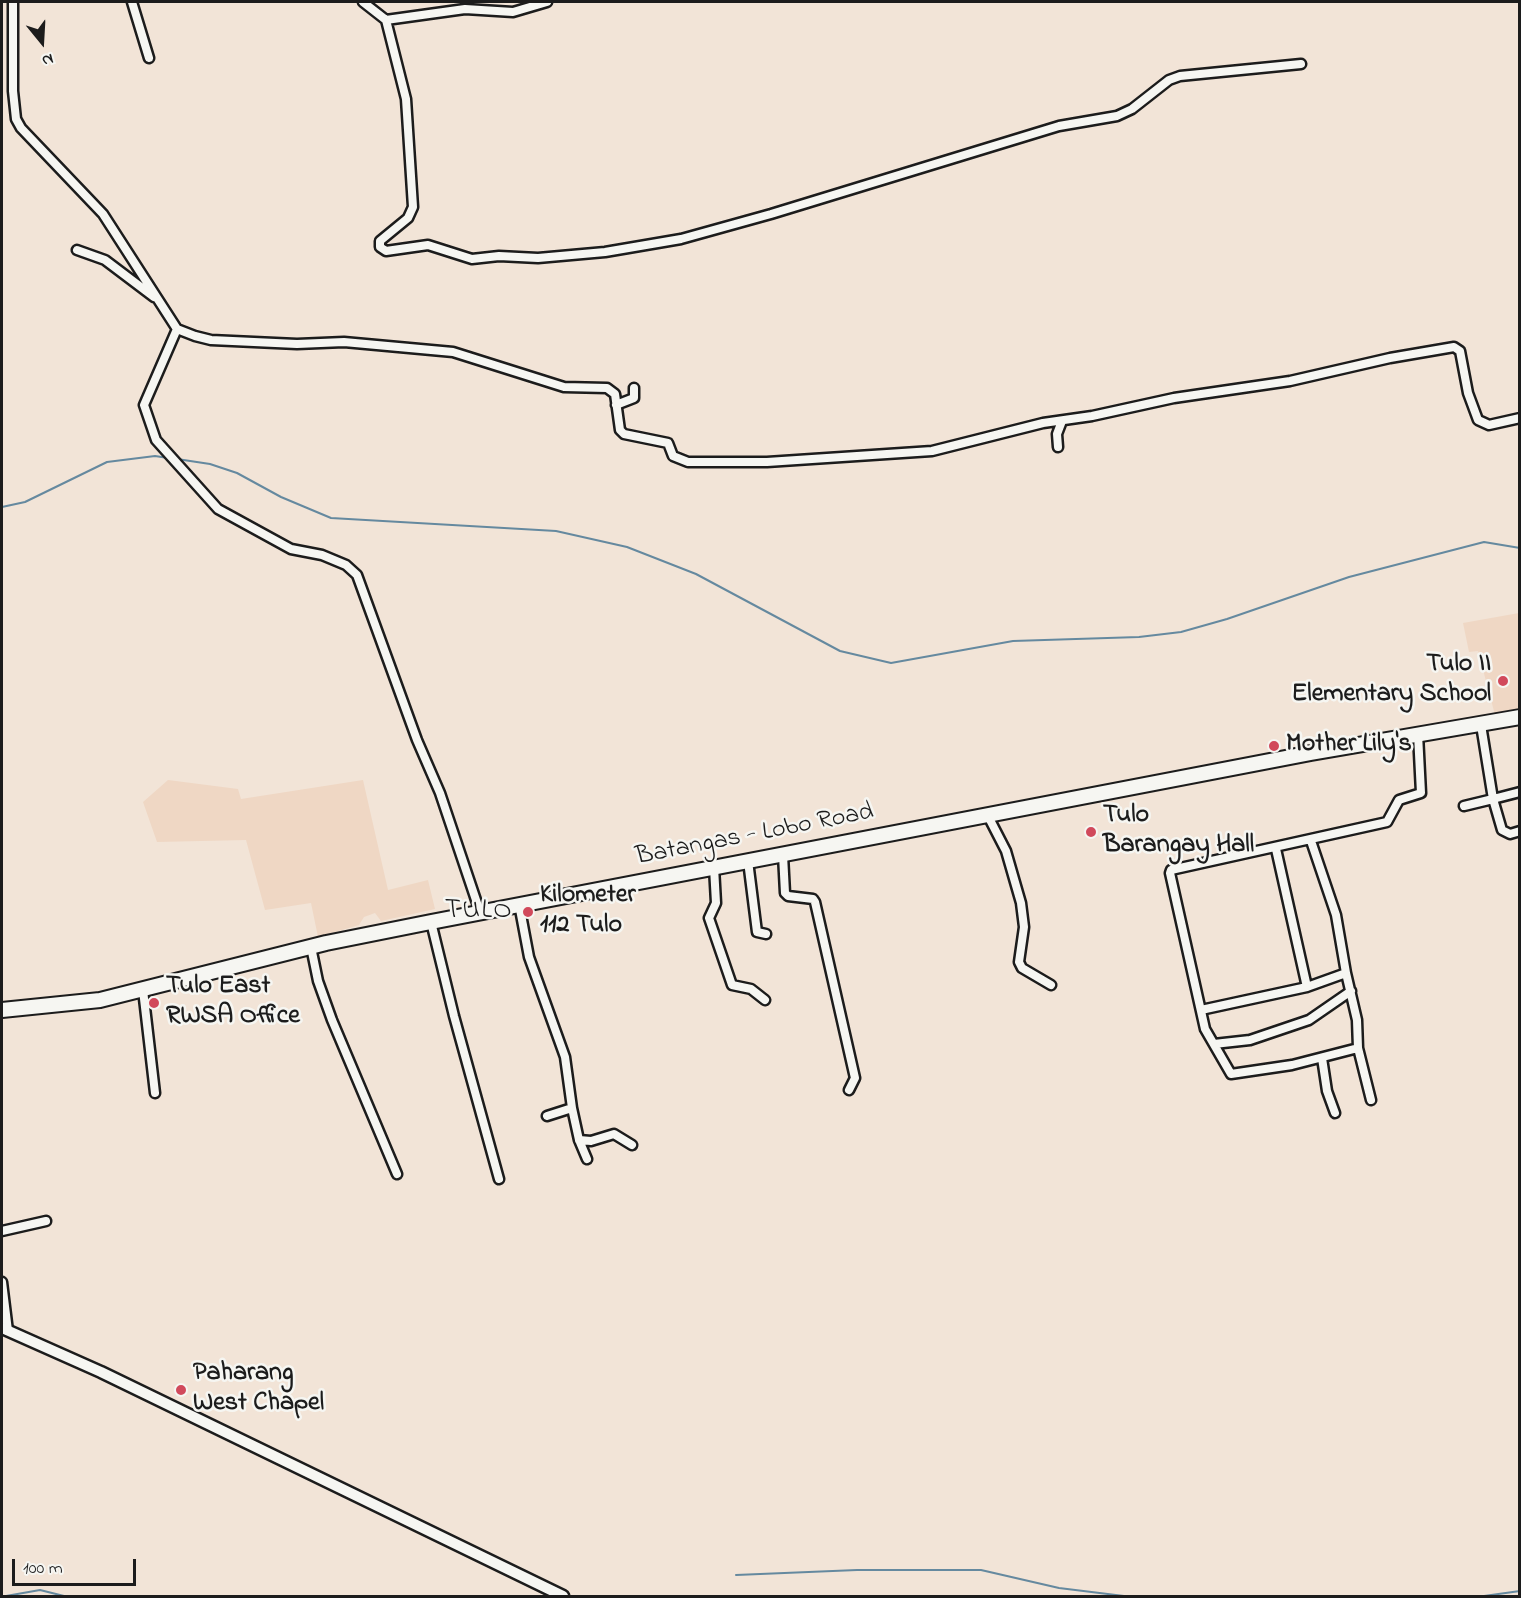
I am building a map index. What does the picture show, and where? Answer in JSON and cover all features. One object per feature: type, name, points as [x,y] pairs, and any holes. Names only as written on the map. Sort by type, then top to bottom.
[{"type":"main road","name":"Batangas - Lobo Road","points":[[2,1010],[100,1000],[312,947],[519,904],[1418,734],[1520,717]]},
{"type":"street","points":[[13,2],[11,56],[16,119],[21,128],[103,214],[139,268],[154,297]]},
{"type":"street","points":[[132,2],[149,58]]},
{"type":"street","points":[[363,2],[386,20],[406,99],[413,207],[408,218],[380,241],[380,247],[386,252],[428,245],[472,259],[499,256],[560,257],[681,239],[771,214],[1059,126],[1117,116],[1132,109],[1169,80],[1180,76],[1302,64]]},
{"type":"street","points":[[386,20],[465,9],[513,12],[547,2]]},
{"type":"street","points":[[77,250],[105,260],[154,297],[168,311],[177,329],[211,340],[309,344],[345,342],[453,352],[564,387],[607,388],[615,394],[620,430],[633,436],[668,443],[673,456],[688,462],[767,462],[932,451],[1174,398],[1290,381],[1390,357],[1454,346],[1460,351],[1468,393],[1478,420],[1489,425],[1520,418]]},
{"type":"street","points":[[177,329],[144,405],[156,440],[223,512],[291,549],[322,555],[346,564],[357,575],[417,740],[440,793],[480,912]]},
{"type":"street","points":[[616,405],[634,398],[634,388]]},
{"type":"street","points":[[1058,447],[1057,438],[1062,421]]},
{"type":"street","points":[[1481,725],[1493,799],[1502,830],[1510,834],[1520,831]]},
{"type":"street","points":[[1358,1048],[1322,1058],[1236,1075],[1227,1068],[1205,1029],[1170,870],[1276,849],[1387,822],[1399,800],[1421,793],[1418,734]]},
{"type":"street","points":[[1464,806],[1520,792]]},
{"type":"street","points":[[988,816],[1006,850],[1021,903],[1024,927],[1019,962],[1022,968],[1051,985]]},
{"type":"street","points":[[1311,841],[1336,915],[1359,1032],[1358,1048],[1371,1100]]},
{"type":"street","points":[[1276,849],[1307,987]]},
{"type":"street","points":[[783,855],[785,893],[788,896],[813,899],[814,902],[855,1078],[849,1090]]},
{"type":"street","points":[[748,861],[756,932],[766,934]]},
{"type":"street","points":[[714,867],[716,903],[709,918],[732,985],[751,989],[765,1000]]},
{"type":"street","points":[[519,904],[529,957],[565,1057],[572,1108],[586,1159]]},
{"type":"street","points":[[431,922],[454,1016],[500,1179]]},
{"type":"street","points":[[312,947],[318,981],[397,1174]]},
{"type":"street","points":[[1201,1010],[1307,987],[1346,973]]},
{"type":"street","points":[[143,990],[155,1093]]},
{"type":"street","points":[[1214,1044],[1250,1040],[1309,1020],[1351,991]]},
{"type":"street","points":[[1322,1058],[1327,1091],[1335,1113]]},
{"type":"street","points":[[547,1116],[572,1108]]},
{"type":"street","points":[[579,1140],[591,1141],[614,1134],[632,1145]]},
{"type":"street","points":[[2,1231],[46,1221]]},
{"type":"street","points":[[2,1282],[5,1329],[111,1376],[563,1596]]},
{"type":"shaded area","name":"Tulo II Elementary School","points":[[1519,613],[1519,709],[1495,715],[1478,651],[1469,652],[1463,623]]},
{"type":"shaded area","points":[[168,780],[238,789],[241,799],[363,780],[388,890],[428,880],[435,909],[381,921],[375,913],[364,917],[359,925],[318,937],[311,903],[265,910],[246,840],[157,842],[143,802]]},
{"type":"waterway","points":[[2,507],[25,502],[107,462],[155,456],[168,458]]},
{"type":"waterway","points":[[177,459],[210,464],[237,473],[281,497],[331,518],[556,531],[627,547],[696,574],[840,651],[891,663],[1013,641],[1139,637],[1181,632],[1227,619],[1349,577],[1484,542],[1520,548]]},
{"type":"waterway","points":[[736,1575],[857,1570],[981,1570],[1059,1588],[1124,1596],[1223,1596]]},
{"type":"waterway","points":[[6,1596],[40,1590],[64,1596]]},
{"type":"waterway","points":[[1484,1596],[1520,1591]]},
{"type":"place","name":"Tulo II Elementary School","points":[[1503,681]]},
{"type":"place","name":"Mother Lily's","points":[[1274,746]]},
{"type":"place","name":"Tulo Barangay Hall","points":[[1091,832]]},
{"type":"place","name":"Kilometer 112 Tulo","points":[[528,912]]},
{"type":"place","name":"Tulo East RWSA Office","points":[[154,1003]]},
{"type":"place","name":"Paharang West Chapel","points":[[181,1390]]},
{"type":"district","name":"TULO","points":[[479,912]]}]
